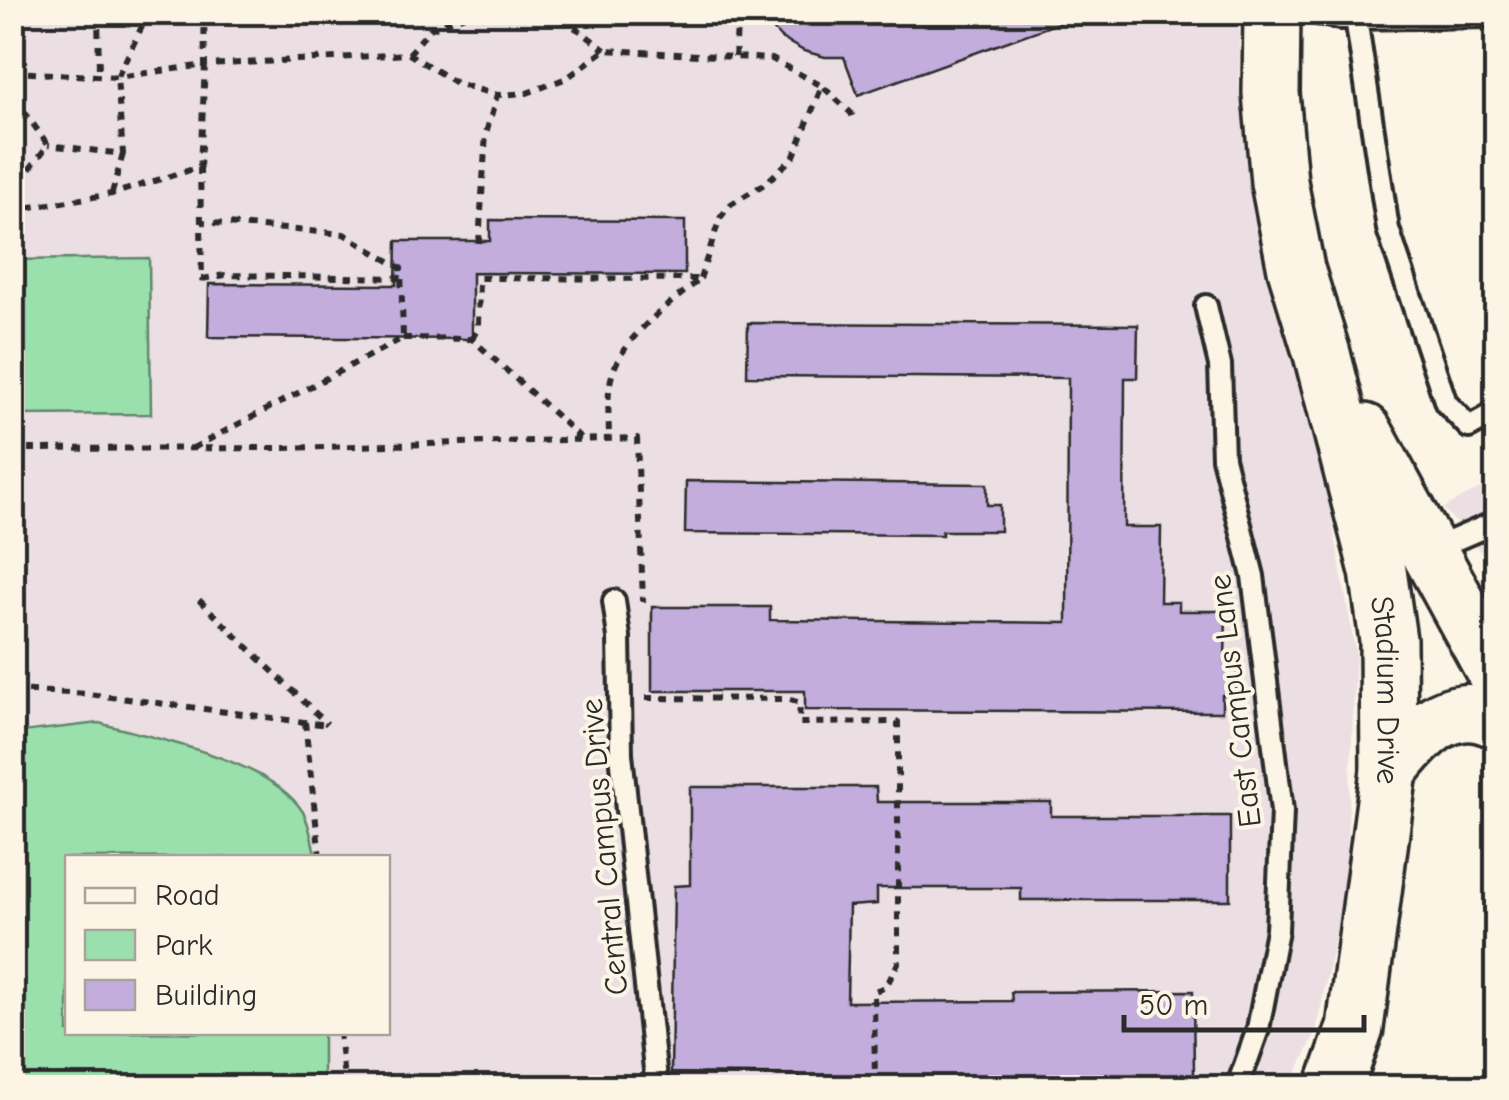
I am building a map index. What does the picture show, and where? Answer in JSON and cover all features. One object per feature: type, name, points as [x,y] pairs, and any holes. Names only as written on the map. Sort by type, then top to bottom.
[{"type":"main road","name":"Stadium Drive","points":[[1272,12],[1271,93],[1279,182],[1296,269],[1322,354],[1403,561],[1496,674]]},
{"type":"main road","name":"Stadium Drive","points":[[1334,1088],[1355,1028],[1389,771],[1388,640],[1403,561]]},
{"type":"main road","points":[[1389,771],[1415,737],[1438,720],[1461,713],[1496,720]]},
{"type":"lane","points":[[1182,12],[1192,12]]},
{"type":"lane","points":[[1313,12],[1356,18],[1496,16]]},
{"type":"lane","points":[[1356,18],[1388,229],[1446,402],[1470,427],[1496,412]]},
{"type":"lane","name":"East Campus Lane","points":[[1206,306],[1220,366],[1223,458],[1254,576],[1282,811],[1277,930],[1258,1029],[1237,1088]]},
{"type":"lane","points":[[1403,561],[1496,522]]},
{"type":"lane","name":"Central Campus Drive","points":[[614,601],[619,637],[622,754],[657,1088]]},
{"type":"path","points":[[98,12],[99,77]]},
{"type":"path","points":[[112,194],[124,154],[118,77],[149,12]]},
{"type":"path","points":[[204,12],[202,279],[402,278]]},
{"type":"path","points":[[408,54],[430,29],[472,12]]},
{"type":"path","points":[[546,12],[605,50],[772,59],[822,86],[851,113],[855,122]]},
{"type":"path","points":[[735,57],[738,12]]},
{"type":"path","points":[[12,72],[118,77],[204,64],[408,54],[456,82],[497,95],[527,93],[567,78],[605,50]]},
{"type":"path","points":[[609,439],[610,382],[620,358],[640,332],[700,279],[720,218],[731,204],[766,183],[794,156],[822,86]]},
{"type":"path","points":[[478,242],[486,134],[497,95]]},
{"type":"path","points":[[12,102],[18,103],[48,145],[124,154]]},
{"type":"path","points":[[12,192],[48,145]]},
{"type":"path","points":[[12,210],[112,194],[200,167]]},
{"type":"path","points":[[202,222],[344,234],[401,268],[404,338]]},
{"type":"path","points":[[472,339],[478,328],[478,278],[700,279]]},
{"type":"path","points":[[192,448],[404,338],[472,339],[584,440]]},
{"type":"path","points":[[12,449],[637,438],[643,605]]},
{"type":"path","points":[[12,690],[89,694],[328,725],[198,600]]},
{"type":"path","points":[[646,680],[647,702],[787,699],[800,703],[798,723],[898,722],[898,963],[886,988],[874,991],[874,1088]]},
{"type":"path","points":[[305,722],[320,855]]},
{"type":"path","points":[[339,1035],[346,1088]]},
{"type":"shaded area","points":[[12,13],[1239,13],[1239,86],[1248,182],[1312,408],[1356,655],[1345,887],[1316,1032],[1290,1087],[13,1087]]},
{"type":"shaded area","points":[[1496,480],[1496,570],[1443,508]]},
{"type":"green space","points":[[149,258],[151,414],[13,415],[13,260]]},
{"type":"green space","points":[[99,723],[180,744],[266,778],[303,812],[316,855],[65,855],[65,1035],[323,1035],[323,1087],[13,1087],[13,733]]},
{"type":"building","points":[[757,12],[1077,12],[1078,16],[858,95],[844,57],[804,51],[781,38]]},
{"type":"building","points":[[490,220],[685,221],[685,274],[472,273],[472,339],[208,337],[209,284],[396,285],[397,241],[490,241]]},
{"type":"building","points":[[748,323],[1138,325],[1137,378],[1125,378],[1124,527],[1161,527],[1160,602],[1179,602],[1179,611],[1226,611],[1225,662],[1236,662],[1236,695],[1222,695],[1222,712],[805,710],[805,691],[652,691],[652,607],[770,607],[770,620],[1067,623],[1068,378],[747,376]]},
{"type":"building","points":[[686,481],[987,484],[987,505],[1000,505],[1000,531],[942,531],[942,535],[685,533]]},
{"type":"building","points":[[690,787],[876,787],[877,802],[1051,802],[1051,816],[1230,816],[1230,900],[1021,900],[1021,888],[877,888],[877,904],[849,906],[847,1002],[1012,1001],[1011,992],[1193,991],[1194,1075],[1040,1076],[1040,1088],[799,1088],[799,1075],[671,1073],[674,886],[690,885]]}]
